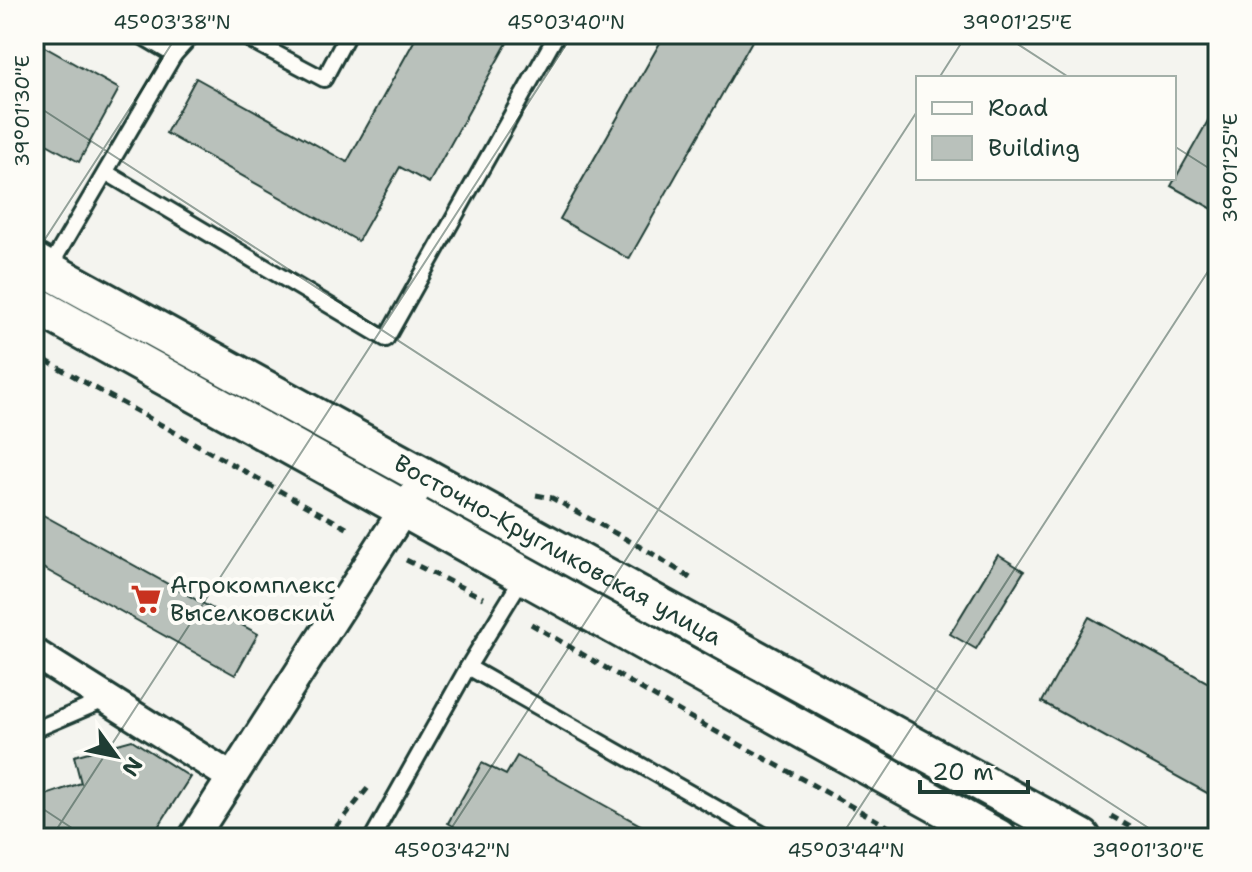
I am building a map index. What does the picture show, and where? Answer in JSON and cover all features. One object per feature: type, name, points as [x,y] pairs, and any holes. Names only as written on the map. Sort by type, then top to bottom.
[{"type":"street","name":"Восточно-Кругликовская улица","points":[[41,266],[1082,838]]},
{"type":"street","name":"Восточно-Кругликовская улица","points":[[34,304],[998,838]]},
{"type":"street","points":[[193,838],[424,476]]},
{"type":"street","points":[[34,653],[231,777]]},
{"type":"lane","points":[[138,34],[174,55]]},
{"type":"lane","points":[[41,266],[107,173],[174,55],[193,34]]},
{"type":"lane","points":[[239,34],[324,79],[348,34]]},
{"type":"lane","points":[[107,173],[386,339],[557,34]]},
{"type":"lane","points":[[372,838],[468,667],[523,577]]},
{"type":"lane","points":[[468,667],[769,838]]},
{"type":"lane","points":[[34,730],[107,699]]},
{"type":"path","points":[[34,354],[380,547],[505,609],[686,715],[909,838]]},
{"type":"building","points":[[418,34],[512,34],[429,183],[400,167],[358,241],[166,133],[196,78],[347,162]]},
{"type":"building","points":[[665,34],[756,34],[629,259],[560,219]]},
{"type":"building","points":[[34,41],[119,89],[79,162],[34,137]]},
{"type":"building","points":[[1218,103],[1218,212],[1171,186]]},
{"type":"building","name":"Агрокомплекс Выселковский","points":[[34,510],[258,634],[235,675],[34,563]]},
{"type":"building","points":[[998,555],[1024,571],[976,649],[950,634]]},
{"type":"building","points":[[1089,617],[1218,688],[1218,799],[1042,702]]},
{"type":"building","points":[[132,740],[190,777],[151,838],[34,838],[34,799],[81,783],[74,756]]},
{"type":"building","points":[[517,756],[664,838],[474,838],[448,823],[482,763],[506,775]]},
{"type":"place","name":"Агрокомплекс Выселковский","points":[[146,599]]}]
